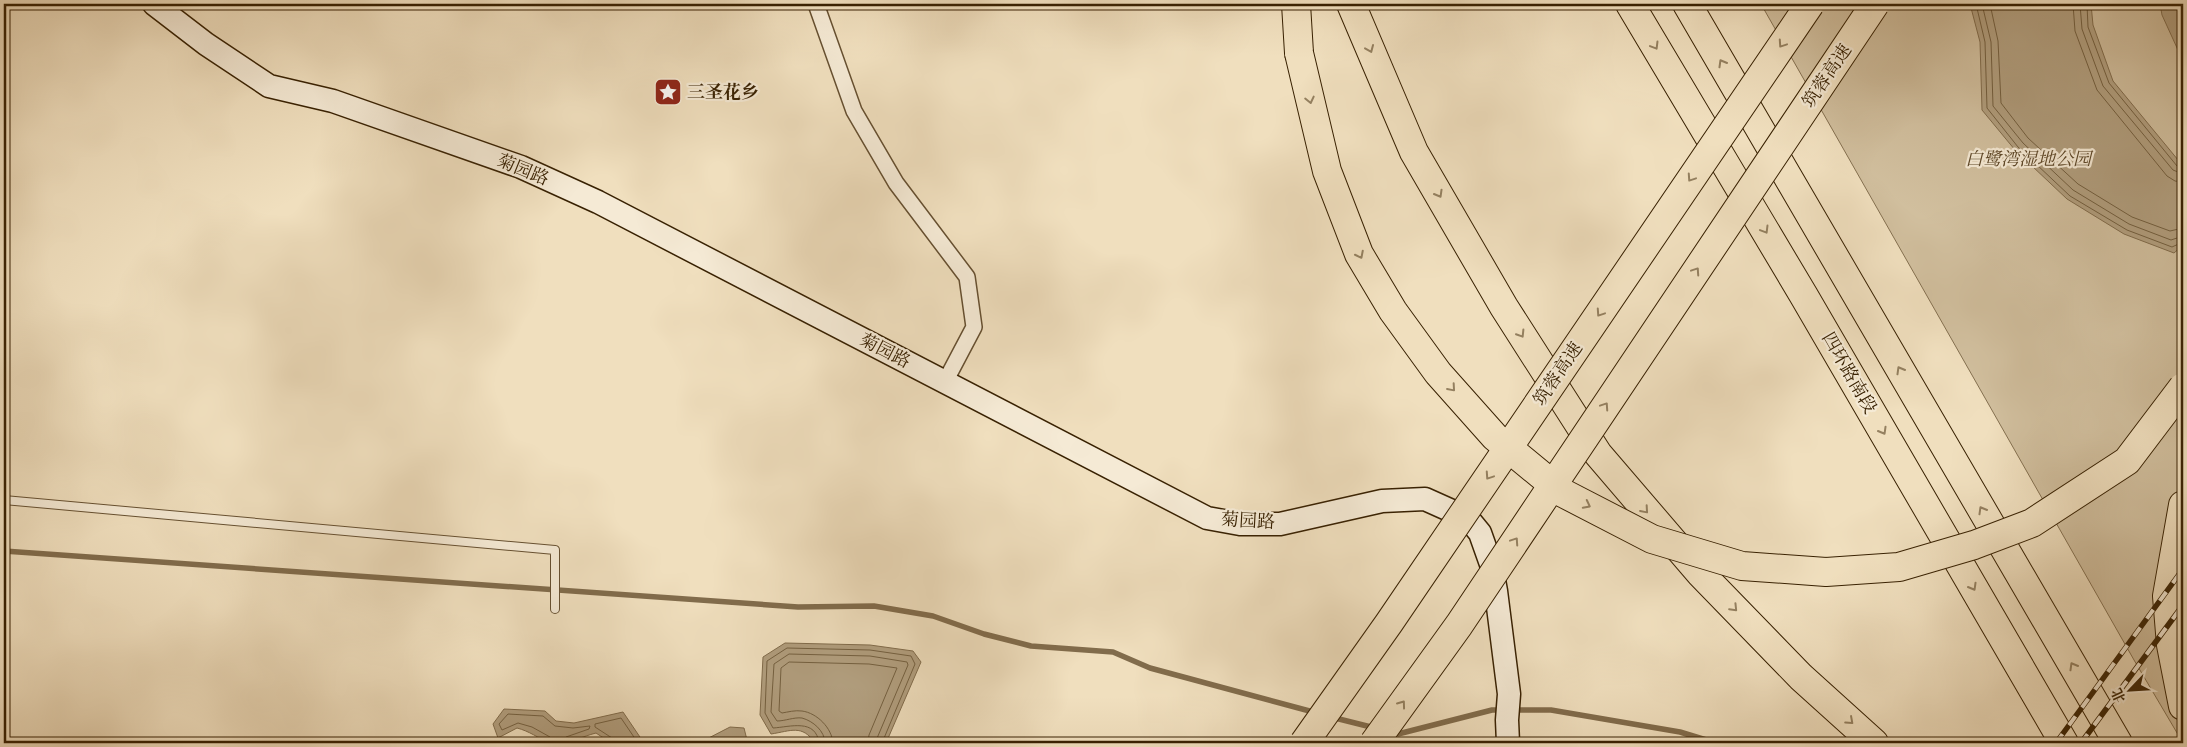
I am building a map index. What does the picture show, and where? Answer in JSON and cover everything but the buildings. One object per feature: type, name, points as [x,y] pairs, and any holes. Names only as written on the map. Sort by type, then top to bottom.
[{"type":"highway","points":[[1296,4],[1299,53],[1327,171],[1359,254],[1393,311],[1438,373],[1495,437],[1563,493],[1652,539],[1742,566],[1826,572],[1899,567],[1974,545],[2032,523],[2127,461],[2183,387]]},
{"type":"highway","points":[[1352,4],[1414,152],[1504,307],[1598,454],[1700,573],[1801,677],[1874,743]]},
{"type":"highway","name":"四环路南段","points":[[1630,4],[1809,305],[2061,738]]},
{"type":"highway","points":[[1687,4],[2118,743]]},
{"type":"highway","name":"筑蓉高速","points":[[1304,743],[1389,623],[1810,4]]},
{"type":"highway","name":"筑蓉高速","points":[[1374,743],[1464,616],[1875,4]]},
{"type":"highway","points":[[2183,505],[2167,596],[2171,646],[2183,706]]},
{"type":"street","name":"菊园路","points":[[154,4],[206,44],[270,86],[333,102],[521,167],[598,202],[1207,518],[1240,524],[1280,524],[1382,502],[1425,499],[1454,512],[1471,522],[1480,533],[1491,564],[1509,694],[1508,743]]},
{"type":"street","points":[[816,4],[854,111],[896,182],[967,277],[974,327],[945,382]]},
{"type":"lane","points":[[4,500],[555,550],[555,609]]},
{"type":"green space","name":"白鹭湾湿地公园","points":[[1761,4],[2183,4],[2183,743],[2134,660]]},
{"type":"water","points":[[1970,4],[2091,4],[2093,25],[2113,81],[2183,166],[2183,245],[2174,253],[2124,234],[2067,199],[2015,150],[1982,110],[1980,42]]},
{"type":"water","points":[[2160,4],[2183,4],[2183,61],[2162,15]]},
{"type":"water","points":[[785,643],[870,645],[913,651],[921,662],[886,743],[815,743],[805,733],[796,730],[771,734],[760,715],[763,657]]},
{"type":"water","points":[[504,709],[545,711],[556,721],[574,723],[623,712],[644,743],[611,743],[596,733],[555,744],[517,728],[498,738],[493,724]]},
{"type":"water","points":[[730,727],[744,728],[747,740],[744,743],[699,743]]},
{"type":"waterway","points":[[4,551],[798,607],[874,606],[933,616],[984,634],[1031,646],[1113,652],[1150,668],[1317,713]]},
{"type":"waterway","points":[[1392,732],[1398,734],[1492,710],[1504,710]]},
{"type":"waterway","points":[[1513,710],[1551,710],[1680,732],[1716,743]]},
{"type":"waterway","points":[[1331,717],[1375,728]]},
{"type":"waterway","points":[[2171,743],[2183,739]]},
{"type":"railway","points":[[2056,743],[2183,569]]},
{"type":"railway","points":[[2081,743],[2183,605]]},
{"type":"place","name":"三圣花乡","points":[[668,92]]}]
